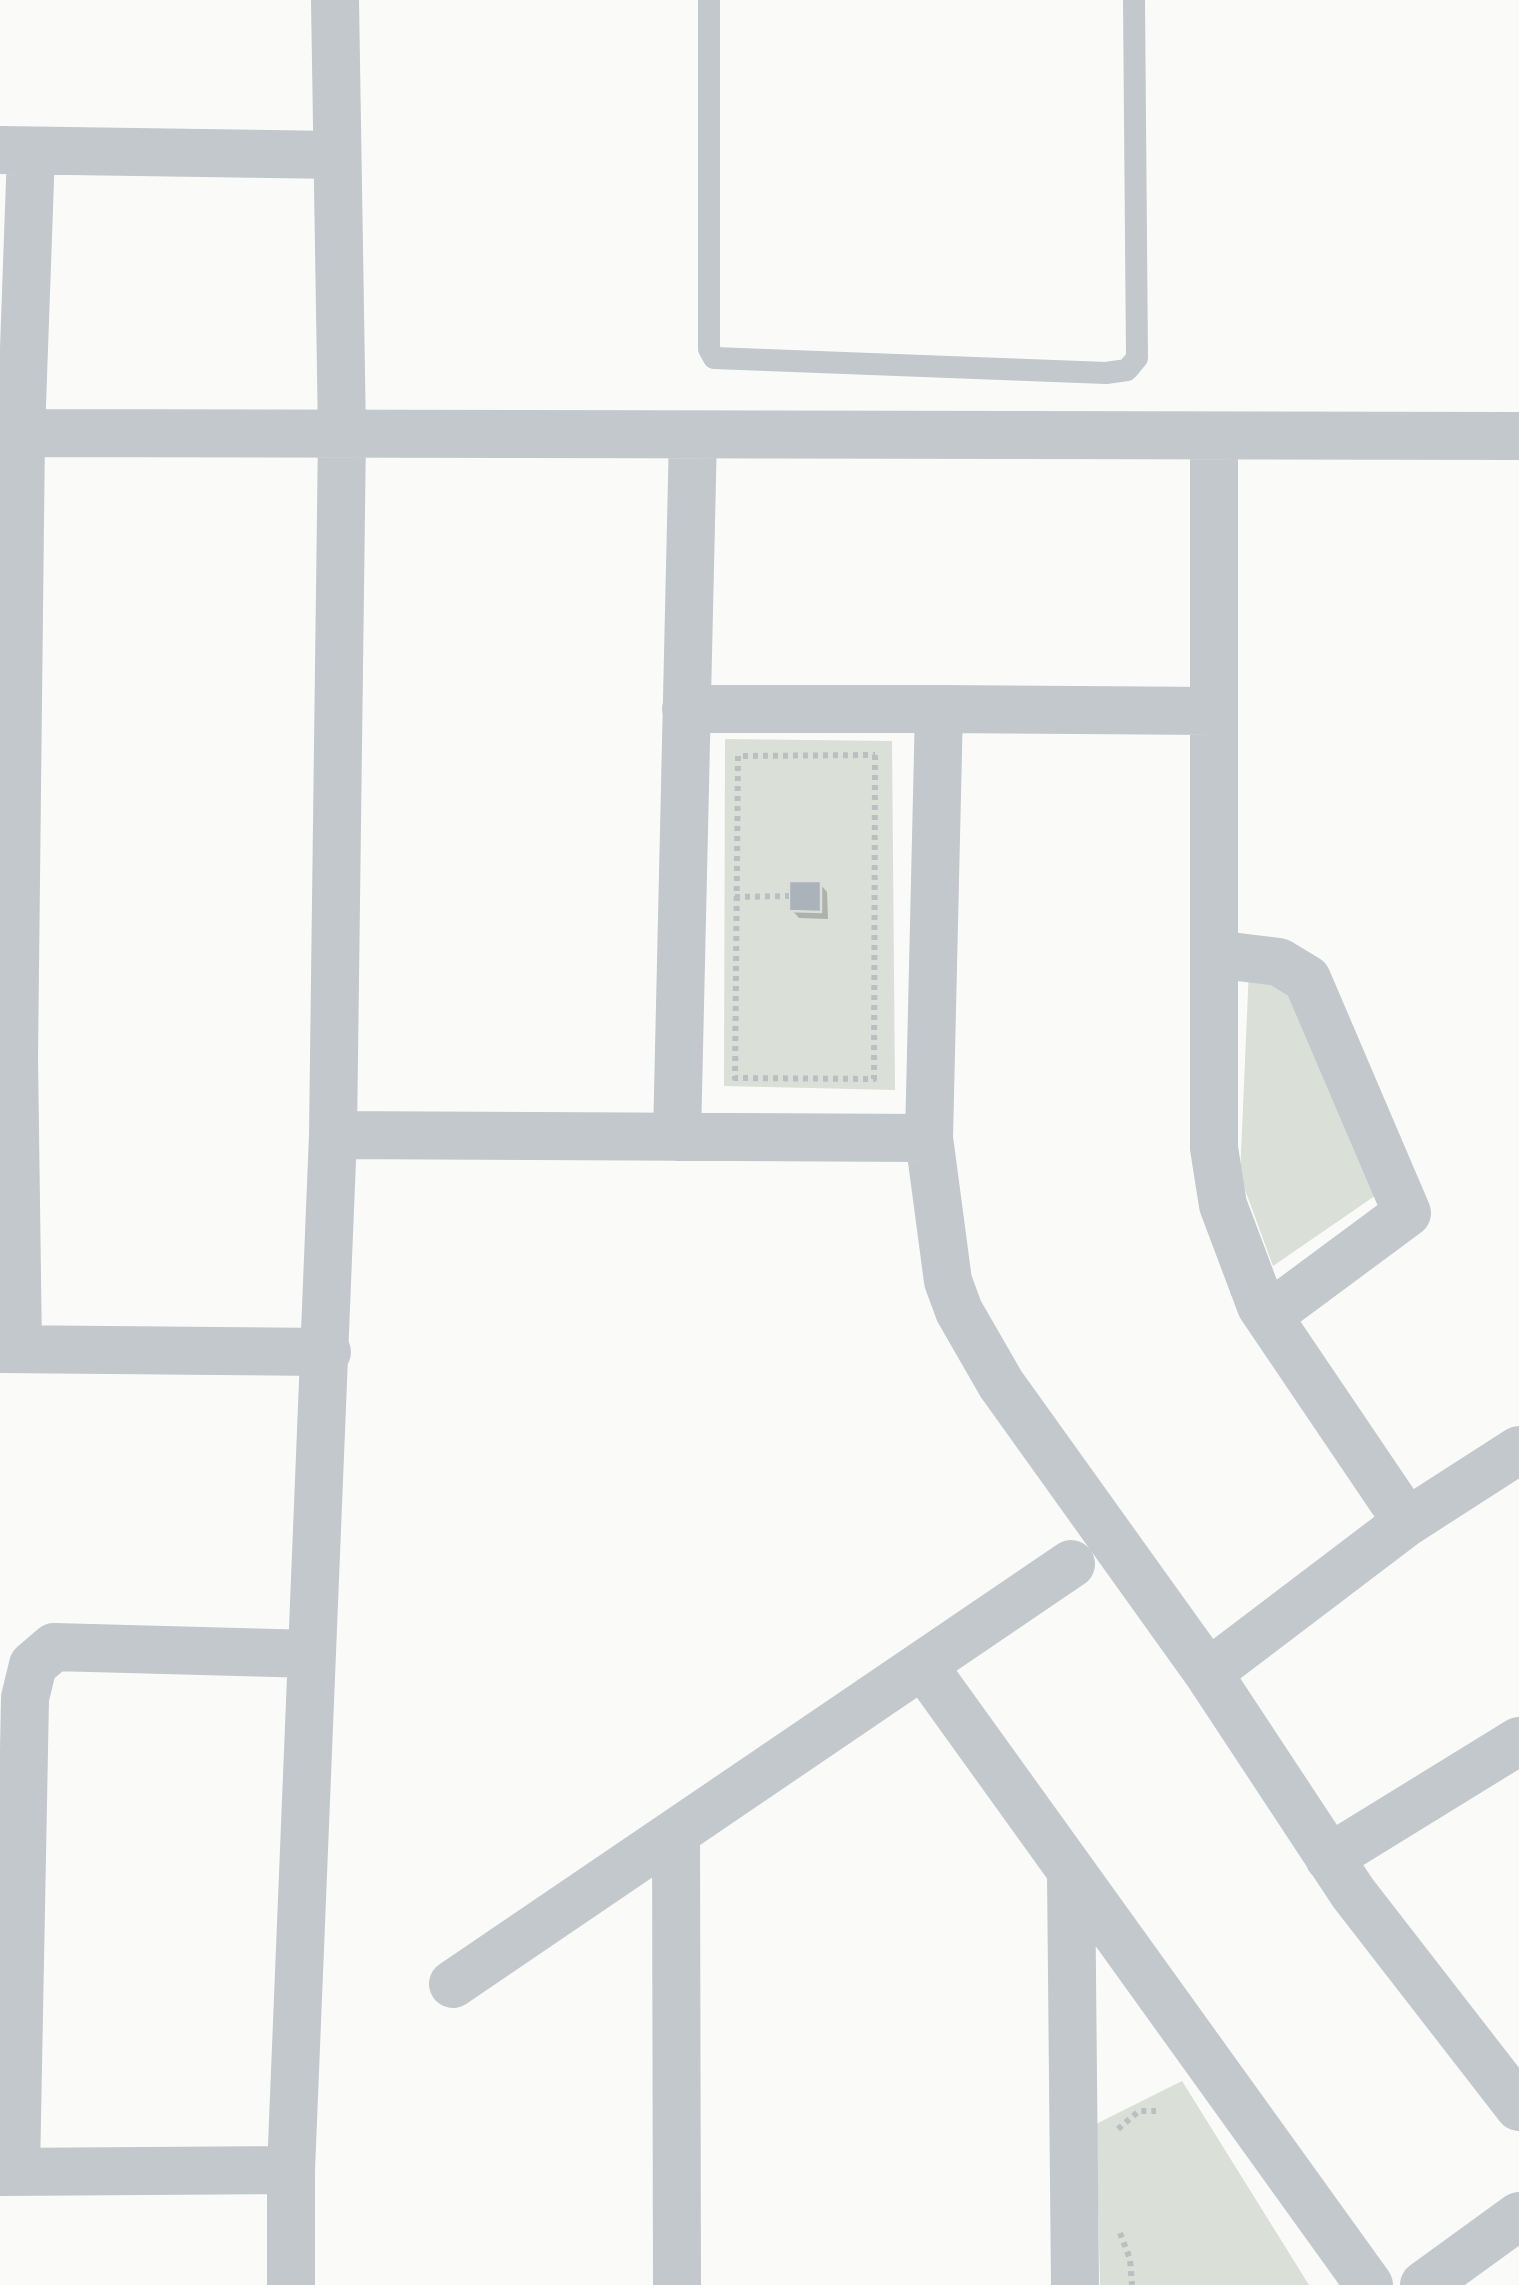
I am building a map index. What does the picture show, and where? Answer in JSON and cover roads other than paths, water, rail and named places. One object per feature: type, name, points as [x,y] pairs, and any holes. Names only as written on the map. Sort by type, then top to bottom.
[{"type":"street","points":[[290,2285],[291,2170],[333,1134],[342,434],[335,0]]},
{"type":"street","points":[[327,1352],[9,1348],[7,1058],[21,433],[12,346],[15,151],[337,155]]},
{"type":"street","points":[[21,433],[1519,436]]},
{"type":"street","points":[[676,1137],[693,435]]},
{"type":"street","points":[[1214,436],[1214,1148],[1224,1204],[1268,1316],[1406,1522]]},
{"type":"street","points":[[686,708],[1214,712]]},
{"type":"street","points":[[939,708],[928,1138],[938,1232],[959,1311],[1001,1384],[1208,1673],[1329,1858],[1519,2108]]},
{"type":"street","points":[[1214,954],[1279,962],[1307,979],[1406,1213],[1268,1316]]},
{"type":"street","points":[[333,1134],[928,1138]]},
{"type":"street","points":[[1208,1673],[1406,1522],[1519,1450]]},
{"type":"street","points":[[453,1984],[1071,1564]]},
{"type":"street","points":[[291,2170],[8,2172],[25,1698],[33,1665],[54,1647],[312,1654]]},
{"type":"street","points":[[923,1665],[1369,2285]]},
{"type":"street","points":[[1329,1858],[1519,1741]]},
{"type":"street","points":[[676,1833],[677,2285]]},
{"type":"street","points":[[1071,1871],[1075,2285]]},
{"type":"street","points":[[1424,2285],[1519,2216]]},
{"type":"lane","points":[[710,0],[710,349],[714,358],[1106,372],[1127,370],[1137,358],[1134,0]]}]
